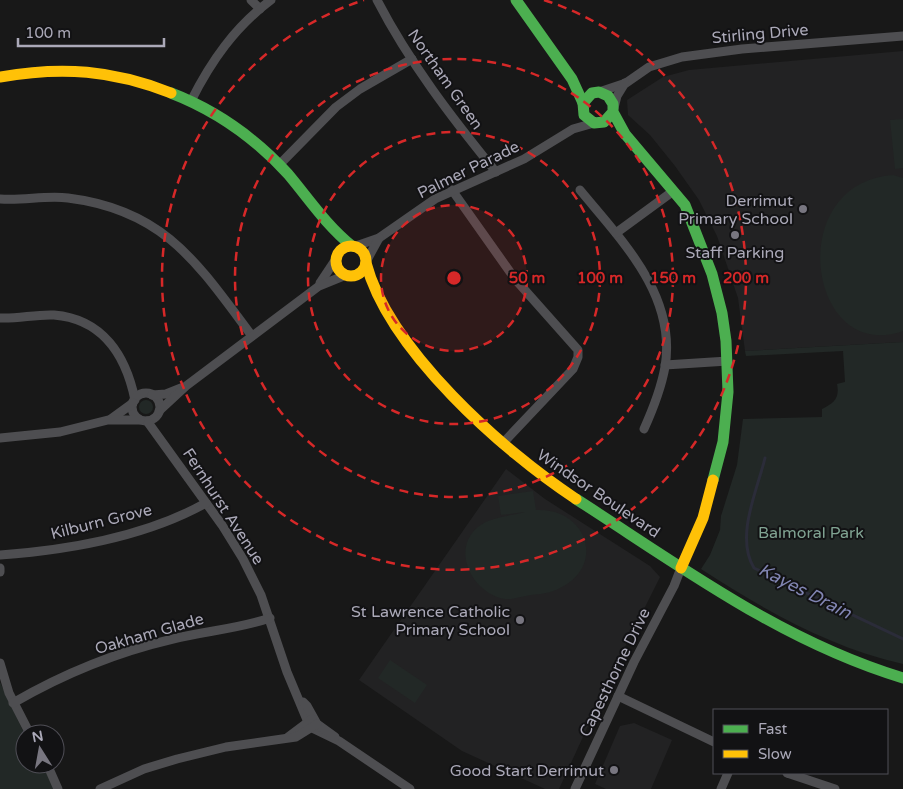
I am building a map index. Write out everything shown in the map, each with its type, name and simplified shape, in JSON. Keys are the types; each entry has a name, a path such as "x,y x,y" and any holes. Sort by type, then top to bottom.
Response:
{"street":[{"path":"251,0 260,9"},
{"path":"191,101 218,53 239,28 271,0"},
{"name":"Northam Green","path":"377,0 412,59 458,124 496,172"},
{"path":"516,0 543,41 572,79 587,118 596,123 610,126 625,134"},
{"name":"Stirling Drive","path":"598,92 626,82 649,67 698,54 903,36"},
{"path":"279,165 336,107 360,90 412,59"},
{"path":"0,66 29,71 76,71 110,75 144,83 191,101 238,129 279,165 327,226 364,252 366,261 362,271 319,286 186,386 159,412 144,420 108,420"},
{"path":"0,77 29,71"},
{"path":"572,79 608,96 625,134 672,192 680,196 705,254 718,294 728,361 727,415 716,471 703,518 681,568"},
{"path":"596,123 608,120 617,96 626,82"},
{"path":"573,130 588,95 598,92"},
{"name":"Palmer Parade","path":"354,246 379,238 435,199 452,190 524,160 573,130 596,123"},
{"path":"452,190 515,279 578,350 578,357 573,369 502,444"},
{"path":"580,190 646,273 654,291 664,328 665,365 656,402 644,429"},
{"path":"616,233 672,192"},
{"path":"0,199 65,198 92,201 116,208 144,220 167,235 186,252 252,336"},
{"path":"327,226 339,268 347,275"},
{"name":"Palmer Parade","path":"366,261 379,238"},
{"path":"319,286 342,249 354,246"},
{"name":"Windsor Boulevard","path":"366,261 376,295"},
{"name":"Windsor Boulevard","path":"347,275 376,295 436,377 502,444 548,480 779,630 851,660 903,678"},
{"path":"0,318 54,315 76,320 94,329 111,343 129,374 160,404 159,412"},
{"path":"665,365 728,361"},
{"path":"129,374 134,414 144,420"},
{"path":"0,438 60,432 108,420 125,411 141,394 166,394 186,386"},
{"name":"Fernhurst Avenue","path":"159,412 163,441"},
{"name":"Fernhurst Avenue","path":"144,420 163,441 243,560 270,618 287,672 312,723"},
{"name":"Kilburn Grove","path":"0,555 47,551 114,537 177,516 206,503"},
{"name":"Capesthorne Drive","path":"575,789 681,568"},
{"name":"Oakham Glade","path":"13,703 68,675 125,652 173,638 246,625 270,618"},
{"name":"Windsor Boulevard","path":"851,660 903,670"},
{"path":"0,663 13,703 25,724"},
{"path":"618,696 713,742"},
{"path":"100,789 144,769 177,759 226,747 303,735 312,723 330,732 339,741 410,789"},
{"path":"721,789 728,774"},
{"path":"790,774 835,789"},
{"path":"56,784 64,789"}],"shaded area":[{"name":"Derrimut Primary School","path":"903,51 903,342 745,351 738,298 717,236 699,200 675,166 650,135 628,115 627,100 663,77 689,70"},
{"name":"St Lawrence Catholic Primary School","path":"506,469 545,499 650,566 660,577 617,663 559,789 545,789 462,751 359,680"},
{"path":"634,723 672,740 651,789 606,789 595,784 620,726"}],"green space":[{"path":"903,119 903,168 895,169 890,120"},
{"path":"893,175 903,178 903,331 871,334 846,322 829,299 821,269 822,237 834,208 858,185"},
{"name":"Balmoral Park","path":"903,342 903,664 849,648 798,626 749,599 701,569 710,555 720,530 721,516 737,465 743,419 822,417 822,409 830,405 837,396 837,384 845,382 843,351 746,356 745,351"},
{"path":"143,400 149,400 153,407 149,414 143,414 139,410 139,404"},
{"path":"533,491 536,510 553,512 567,518 578,527 584,539 586,552 583,566 575,578 553,591 505,599 483,589 475,580 469,570 466,559 466,547 470,536 478,527 488,521 525,512 501,515 498,496"},
{"path":"390,660 427,685 415,703 378,678"},
{"path":"0,682 20,724 15,724 15,774 47,774 54,789 0,789"}],"waterway":[{"name":"Kayes Drain","path":"765,458 749,514 747,528 749,556 754,568 903,639"}],"traffic: fast":[{"path":"516,0 572,79 583,103"},
{"path":"613,112 604,122 594,123 584,115 583,103 592,93 599,92 608,96 613,104 613,112 625,134 685,205 712,274 722,313 726,341 728,392 723,442 713,480"},
{"path":"171,93 219,117 249,137 276,161 318,212 352,246"},
{"path":"576,499 694,576 774,623 815,644 903,678"}],"traffic: slow":[{"path":"0,77 45,72 87,72 129,79 171,93"},
{"path":"351,246 362,250 366,261 362,272 351,276 340,272 336,261 340,250 351,246"},
{"path":"366,263 379,296 398,330 423,363 452,396 516,454 576,499"},
{"path":"681,568 703,518 713,480"}],"place":[{"name":"Derrimut Primary School","path":"803,209"},
{"name":"Staff Parking","path":"735,235"},
{"name":"St Lawrence Catholic Primary School","path":"520,620"},
{"name":"Good Start Derrimut","path":"614,770"}]}
